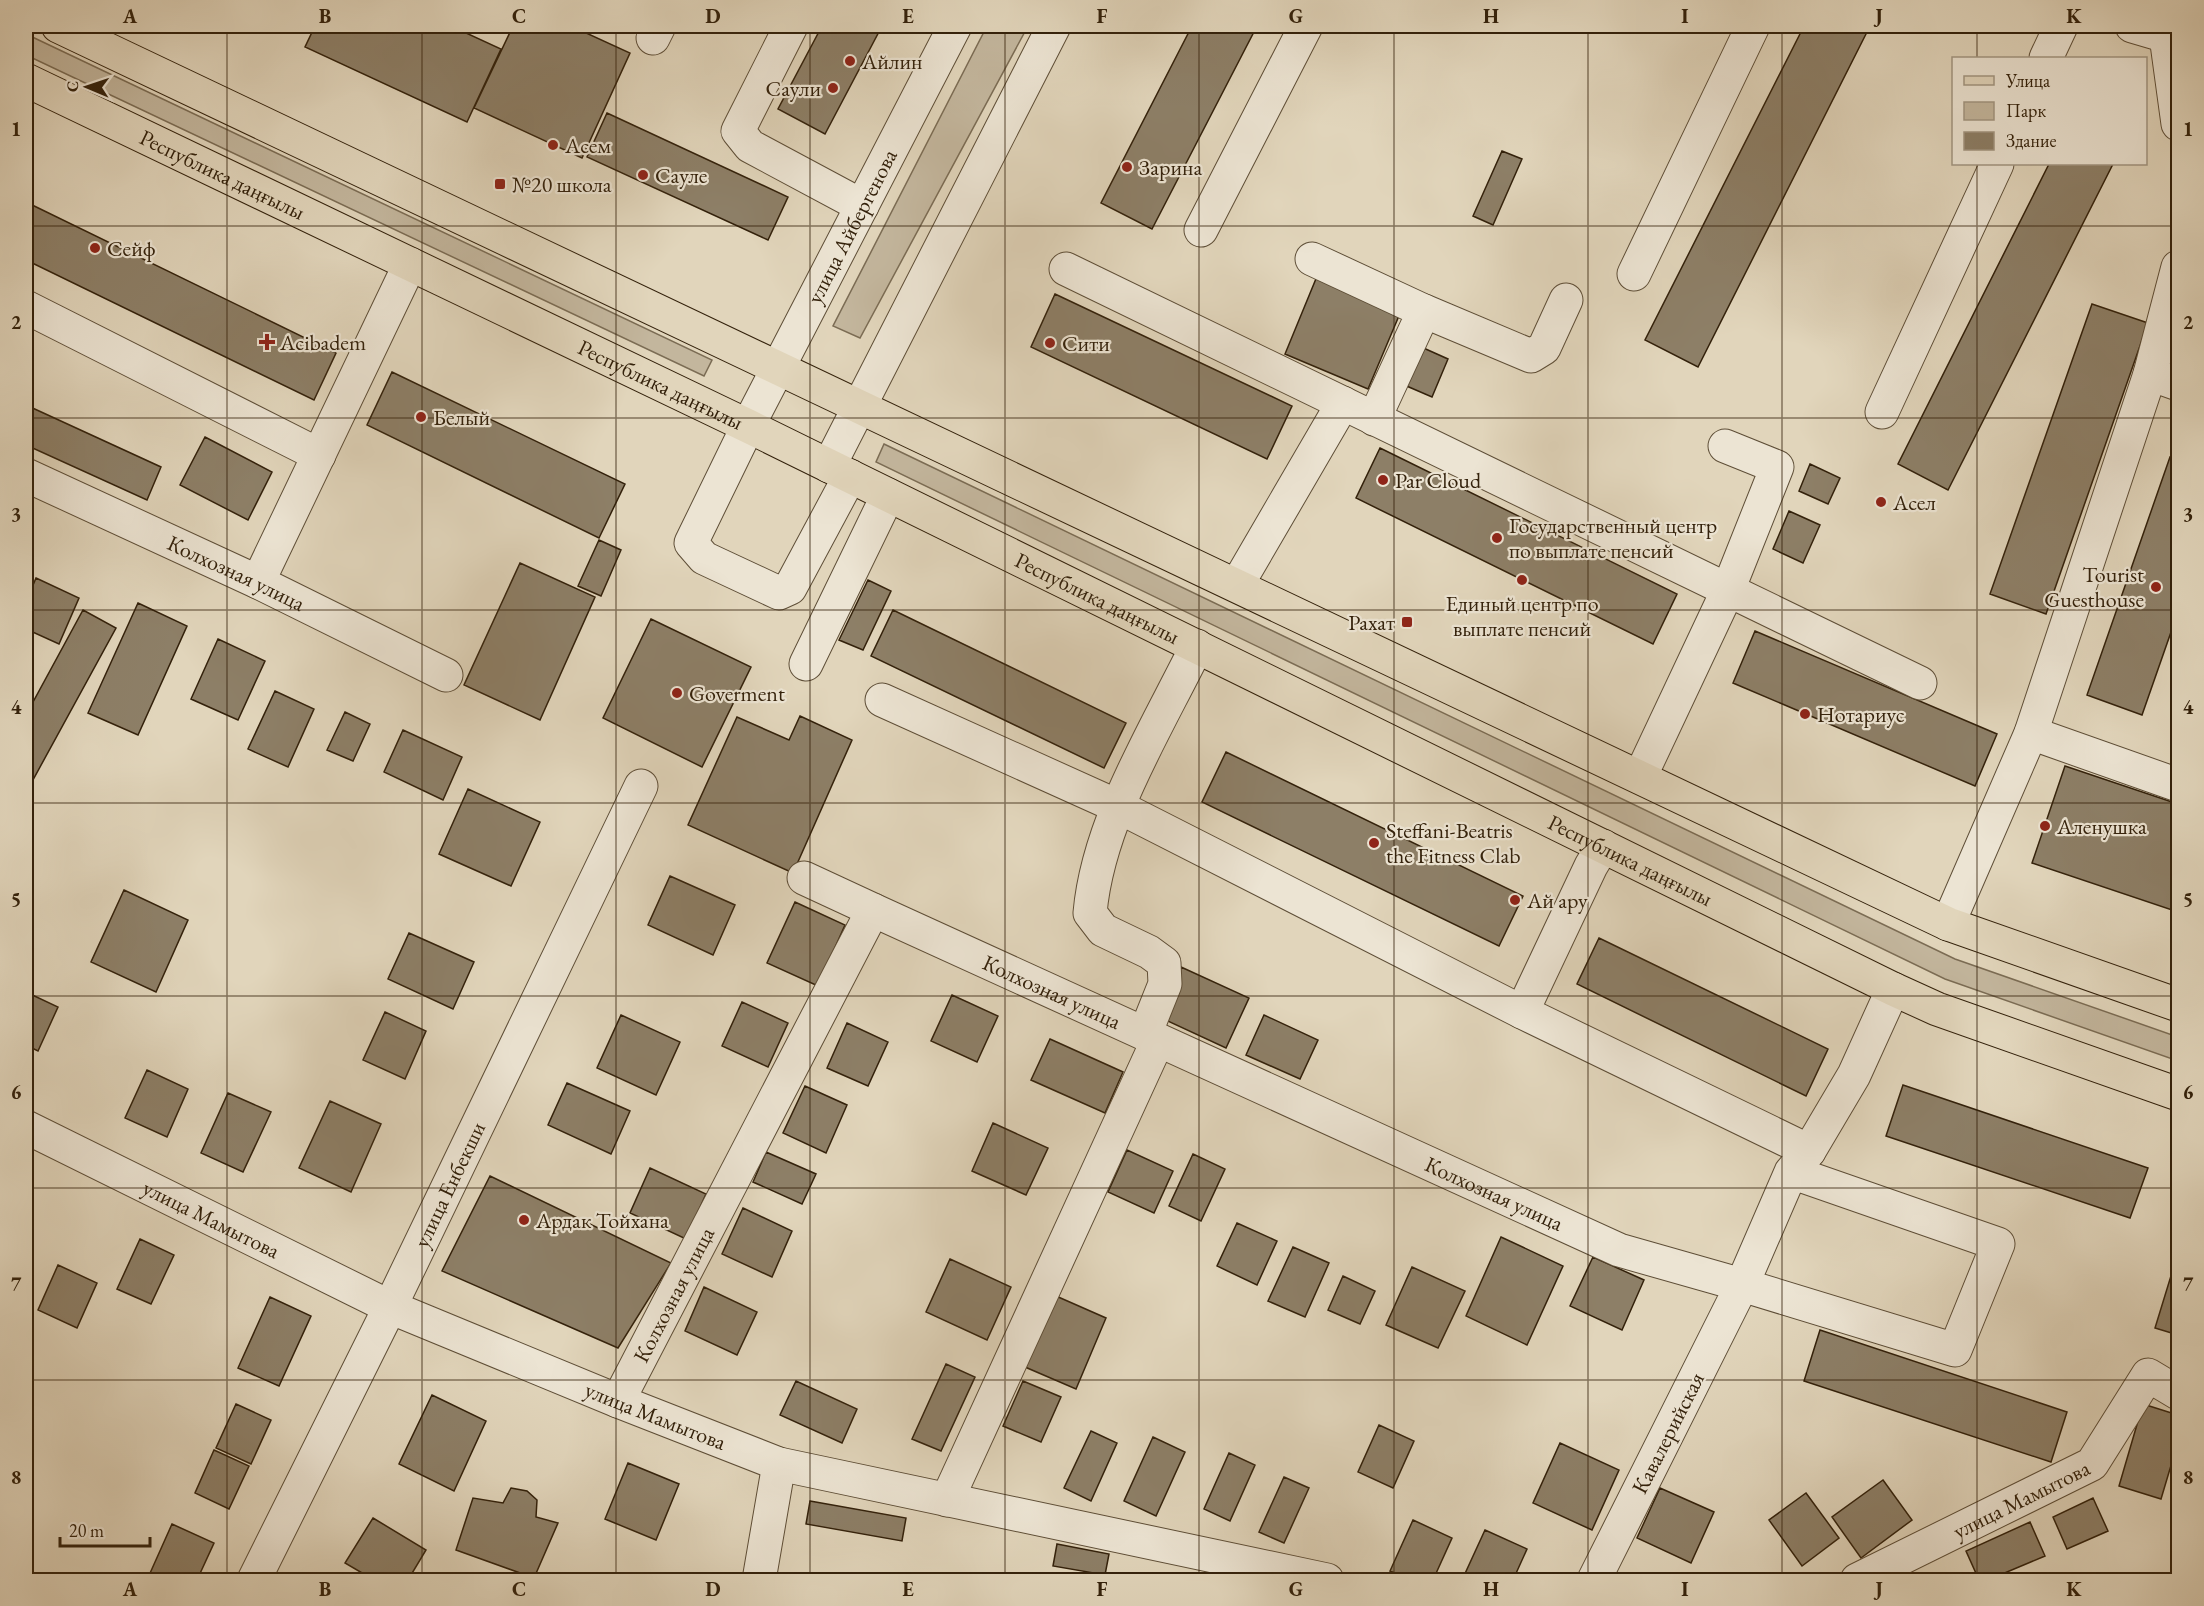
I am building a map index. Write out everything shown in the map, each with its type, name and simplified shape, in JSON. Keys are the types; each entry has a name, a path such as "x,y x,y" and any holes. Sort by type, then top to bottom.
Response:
{"main road":[{"path":"58,26 1948,924 2178,1005"},
{"name":"Республика даңғылы","path":"26,80 748,426 1893,989 1937,1009 2178,1094"}],"street":[{"path":"791,26 738,131 750,146 862,206"},
{"name":"улица Айбергенова","path":"839,471 790,588 779,593 704,558 691,543 778,367 956,26"},
{"path":"839,471 860,406 1054,26"},
{"path":"1201,230 1306,26"},
{"path":"1634,274 1753,26"},
{"path":"2046,57 2061,26"},
{"path":"2132,26 2172,39 2178,124"},
{"path":"1882,412 1997,165"},
{"path":"1312,259 1424,311 1532,356 1544,348 1566,300"},
{"path":"258,582 410,264"},
{"path":"1948,924 2031,733 2164,379 2178,267"},
{"path":"1066,268 1920,683"},
{"path":"26,307 319,455"},
{"path":"1374,419 1424,311"},
{"path":"1237,585 1342,403"},
{"path":"1640,777 1728,590 1777,467 1725,446"},
{"name":"Колхозная улица","path":"26,475 258,582 446,675"},
{"path":"806,664 888,495"},
{"path":"947,1500 1151,1037 1165,984 1164,963 1149,952 1103,930 1090,913 1092,892 1117,806 1197,646"},
{"path":"882,700 1117,806 1521,1012 1800,1161"},
{"path":"2031,733 2178,785"},
{"name":"улица Енбекши","path":"254,1581 390,1307 641,786"},
{"path":"1521,1012 1591,866 1603,846"},
{"path":"804,878 873,910"},
{"name":"Колхозная улица","path":"618,1401 873,910 1618,1250 1955,1350 1998,1244 1800,1161"},
{"name":"Кавалерийская","path":"1594,1581 1742,1285 1800,1161 1854,1075 1893,989"},
{"name":"улица Мамытова","path":"26,1128 390,1307 618,1401 779,1464 1328,1581"},
{"name":"улица Мамытова","path":"1857,1581 2092,1464 2148,1375 2178,1393"},
{"path":"759,1581 779,1464"}],"green space":[{"path":"987,26 1028,26 860,338 833,326"},
{"path":"26,34 712,360 704,376 26,55"},
{"path":"884,444 1955,959 2178,1037 2178,1061 1945,979 876,462"}],"building":[{"path":"315,26 451,26 501,49 467,122 305,47"},
{"path":"513,26 571,26 630,53 582,158 474,108"},
{"path":"822,26 882,26 825,134 778,109"},
{"path":"1192,26 1257,26 1152,229 1101,203"},
{"path":"1804,26 1870,26 1698,367 1645,340"},
{"path":"607,113 788,197 768,240 587,157"},
{"path":"1502,151 1522,159 1493,225 1473,216"},
{"path":"2048,165 2112,165 1948,490 1898,464"},
{"path":"26,202 336,353 314,400 26,260"},
{"path":"1320,269 1404,304 1368,389 1285,354"},
{"path":"1055,294 1292,406 1267,459 1031,347"},
{"path":"2092,304 2148,323 2046,614 1990,594"},
{"path":"1419,346 1448,359 1432,397 1402,384"},
{"path":"392,372 625,484 599,538 367,425"},
{"path":"26,405 161,467 147,500 26,445"},
{"path":"205,437 272,472 248,520 180,485"},
{"path":"1380,448 1677,594 1653,644 1356,498"},
{"path":"2170,457 2178,460 2178,612 2142,715 2087,695"},
{"path":"1810,464 1840,478 1828,504 1799,491"},
{"path":"1789,511 1820,525 1803,563 1773,549"},
{"path":"599,540 621,550 601,596 578,586"},
{"path":"520,563 595,597 540,720 464,685"},
{"path":"36,578 79,598 59,644 26,629 26,602"},
{"path":"868,580 891,591 863,650 839,640"},
{"path":"138,603 187,626 138,735 88,713"},
{"path":"83,610 116,628 28,789 26,787 26,715"},
{"path":"893,610 1126,723 1104,768 871,656"},
{"name":"Goverment","path":"651,619 751,667 702,767 603,718"},
{"path":"1755,631 1997,734 1975,786 1733,683"},
{"path":"218,639 265,661 238,720 191,699"},
{"path":"275,691 314,709 288,767 248,749"},
{"path":"345,712 370,724 353,761 327,750"},
{"path":"800,716 852,740 793,873 688,825 737,717 789,740"},
{"path":"403,730 462,757 443,800 384,772"},
{"path":"1226,752 1523,896 1499,946 1202,802"},
{"path":"2065,766 2178,804 2178,912 2032,863"},
{"path":"468,789 540,822 511,886 439,854"},
{"path":"670,876 735,905 713,955 648,925"},
{"path":"124,890 188,920 156,992 91,962"},
{"path":"795,902 845,925 818,986 767,963"},
{"path":"409,933 474,962 453,1009 388,979"},
{"path":"1599,938 1828,1049 1806,1096 1577,984"},
{"path":"1181,967 1249,998 1226,1048 1159,1017"},
{"path":"26,992 58,1007 38,1051 26,1045"},
{"path":"952,995 998,1016 977,1062 931,1041"},
{"path":"742,1002 788,1023 768,1067 722,1046"},
{"path":"385,1012 426,1031 405,1079 363,1060"},
{"path":"621,1015 680,1042 656,1095 597,1068"},
{"path":"1264,1015 1318,1040 1300,1079 1246,1055"},
{"path":"847,1023 888,1042 868,1086 827,1068"},
{"path":"1050,1039 1123,1072 1105,1113 1031,1080"},
{"path":"147,1070 188,1089 167,1137 125,1118"},
{"path":"567,1083 630,1111 611,1154 548,1125"},
{"path":"1903,1085 2148,1168 2130,1218 1886,1136"},
{"path":"805,1086 847,1105 826,1153 783,1133"},
{"path":"228,1093 271,1112 243,1172 201,1153"},
{"path":"330,1101 381,1124 351,1192 299,1168"},
{"path":"993,1123 1048,1148 1026,1195 972,1171"},
{"path":"1127,1150 1173,1171 1154,1213 1108,1192"},
{"path":"766,1152 816,1174 802,1204 753,1182"},
{"path":"1193,1154 1225,1169 1201,1221 1169,1206"},
{"path":"650,1168 706,1194 686,1239 630,1213"},
{"name":"Ардак Тойхана","path":"490,1176 671,1263 618,1348 442,1271"},
{"path":"743,1208 792,1231 772,1277 722,1254"},
{"path":"1237,1223 1277,1241 1257,1285 1217,1266"},
{"path":"1501,1237 1563,1266 1527,1345 1466,1316"},
{"path":"140,1239 174,1255 151,1304 117,1289"},
{"path":"1293,1247 1329,1263 1305,1317 1268,1301"},
{"path":"2178,1253 2178,1335 2155,1328"},
{"path":"1593,1257 1644,1280 1622,1330 1570,1306"},
{"path":"950,1259 1011,1287 987,1340 926,1312"},
{"path":"58,1265 97,1283 77,1328 38,1310"},
{"path":"1412,1267 1465,1291 1438,1348 1386,1325"},
{"path":"1343,1276 1375,1291 1360,1324 1328,1310"},
{"path":"704,1287 757,1312 737,1355 685,1331"},
{"path":"1056,1296 1106,1318 1076,1389 1025,1367"},
{"path":"270,1297 311,1316 279,1386 238,1368"},
{"path":"1820,1330 2067,1412 2051,1462 1804,1381"},
{"path":"946,1364 975,1377 941,1451 912,1439"},
{"path":"796,1381 857,1409 842,1443 780,1415"},
{"path":"1023,1381 1061,1397 1041,1442 1003,1426"},
{"path":"432,1395 486,1421 454,1491 399,1464"},
{"path":"236,1404 271,1420 251,1464 216,1448"},
{"path":"2143,1404 2178,1415 2178,1442 2161,1499 2119,1486"},
{"path":"1379,1425 1414,1441 1393,1488 1358,1472"},
{"path":"1091,1431 1117,1443 1091,1501 1064,1488"},
{"path":"1153,1437 1185,1452 1156,1516 1124,1501"},
{"path":"1560,1443 1619,1470 1592,1530 1533,1503"},
{"path":"214,1450 249,1466 229,1509 195,1493"},
{"path":"1229,1453 1255,1465 1230,1521 1204,1509"},
{"path":"628,1463 679,1484 656,1540 605,1519"},
{"path":"1284,1477 1309,1488 1284,1543 1259,1532"},
{"path":"1883,1480 1912,1520 1861,1558 1832,1517"},
{"path":"511,1488 527,1491 537,1500 536,1517 558,1523 534,1578 456,1550 473,1498 503,1503"},
{"path":"1660,1488 1714,1512 1691,1563 1637,1538"},
{"path":"1806,1493 1839,1538 1802,1566 1769,1520"},
{"path":"2093,1498 2108,1531 2067,1549 2053,1517"},
{"path":"810,1501 906,1518 902,1541 806,1524"},
{"path":"373,1518 426,1550 408,1580 374,1580 345,1563"},
{"path":"1413,1520 1452,1538 1433,1580 1411,1580 1390,1571"},
{"path":"2030,1522 2045,1556 1988,1580 1979,1580 1966,1551"},
{"path":"172,1524 214,1543 197,1580 147,1580"},
{"path":"1485,1530 1527,1549 1513,1580 1467,1580 1463,1578"},
{"path":"1057,1544 1109,1554 1105,1575 1053,1566"}],"place":[{"name":"Айлин","path":"850,61"},
{"name":"Саули","path":"833,88"},
{"name":"Асем","path":"553,145"},
{"name":"Зарина","path":"1127,167"},
{"name":"Сауле","path":"643,175"},
{"name":"№20 школа","path":"500,184"},
{"name":"Сейф","path":"95,248"},
{"name":"Acibadem","path":"267,342"},
{"name":"Сити","path":"1050,343"},
{"name":"Белый","path":"421,417"},
{"name":"Par Cloud","path":"1383,480"},
{"name":"Асел","path":"1881,502"},
{"name":"Государственный центр по выплате пенсий","path":"1497,538"},
{"name":"Единый центр по выплате пенсий","path":"1522,580"},
{"name":"Tourist Guesthouse","path":"2156,587"},
{"name":"Рахат","path":"1407,622"},
{"name":"Goverment","path":"677,693"},
{"name":"Нотариус","path":"1805,714"},
{"name":"Аленушка","path":"2045,826"},
{"name":"Steffani-Beatris the Fitness Clab","path":"1374,843"},
{"name":"Ай ару","path":"1515,900"},
{"name":"Ардак Тойхана","path":"524,1220"}]}
